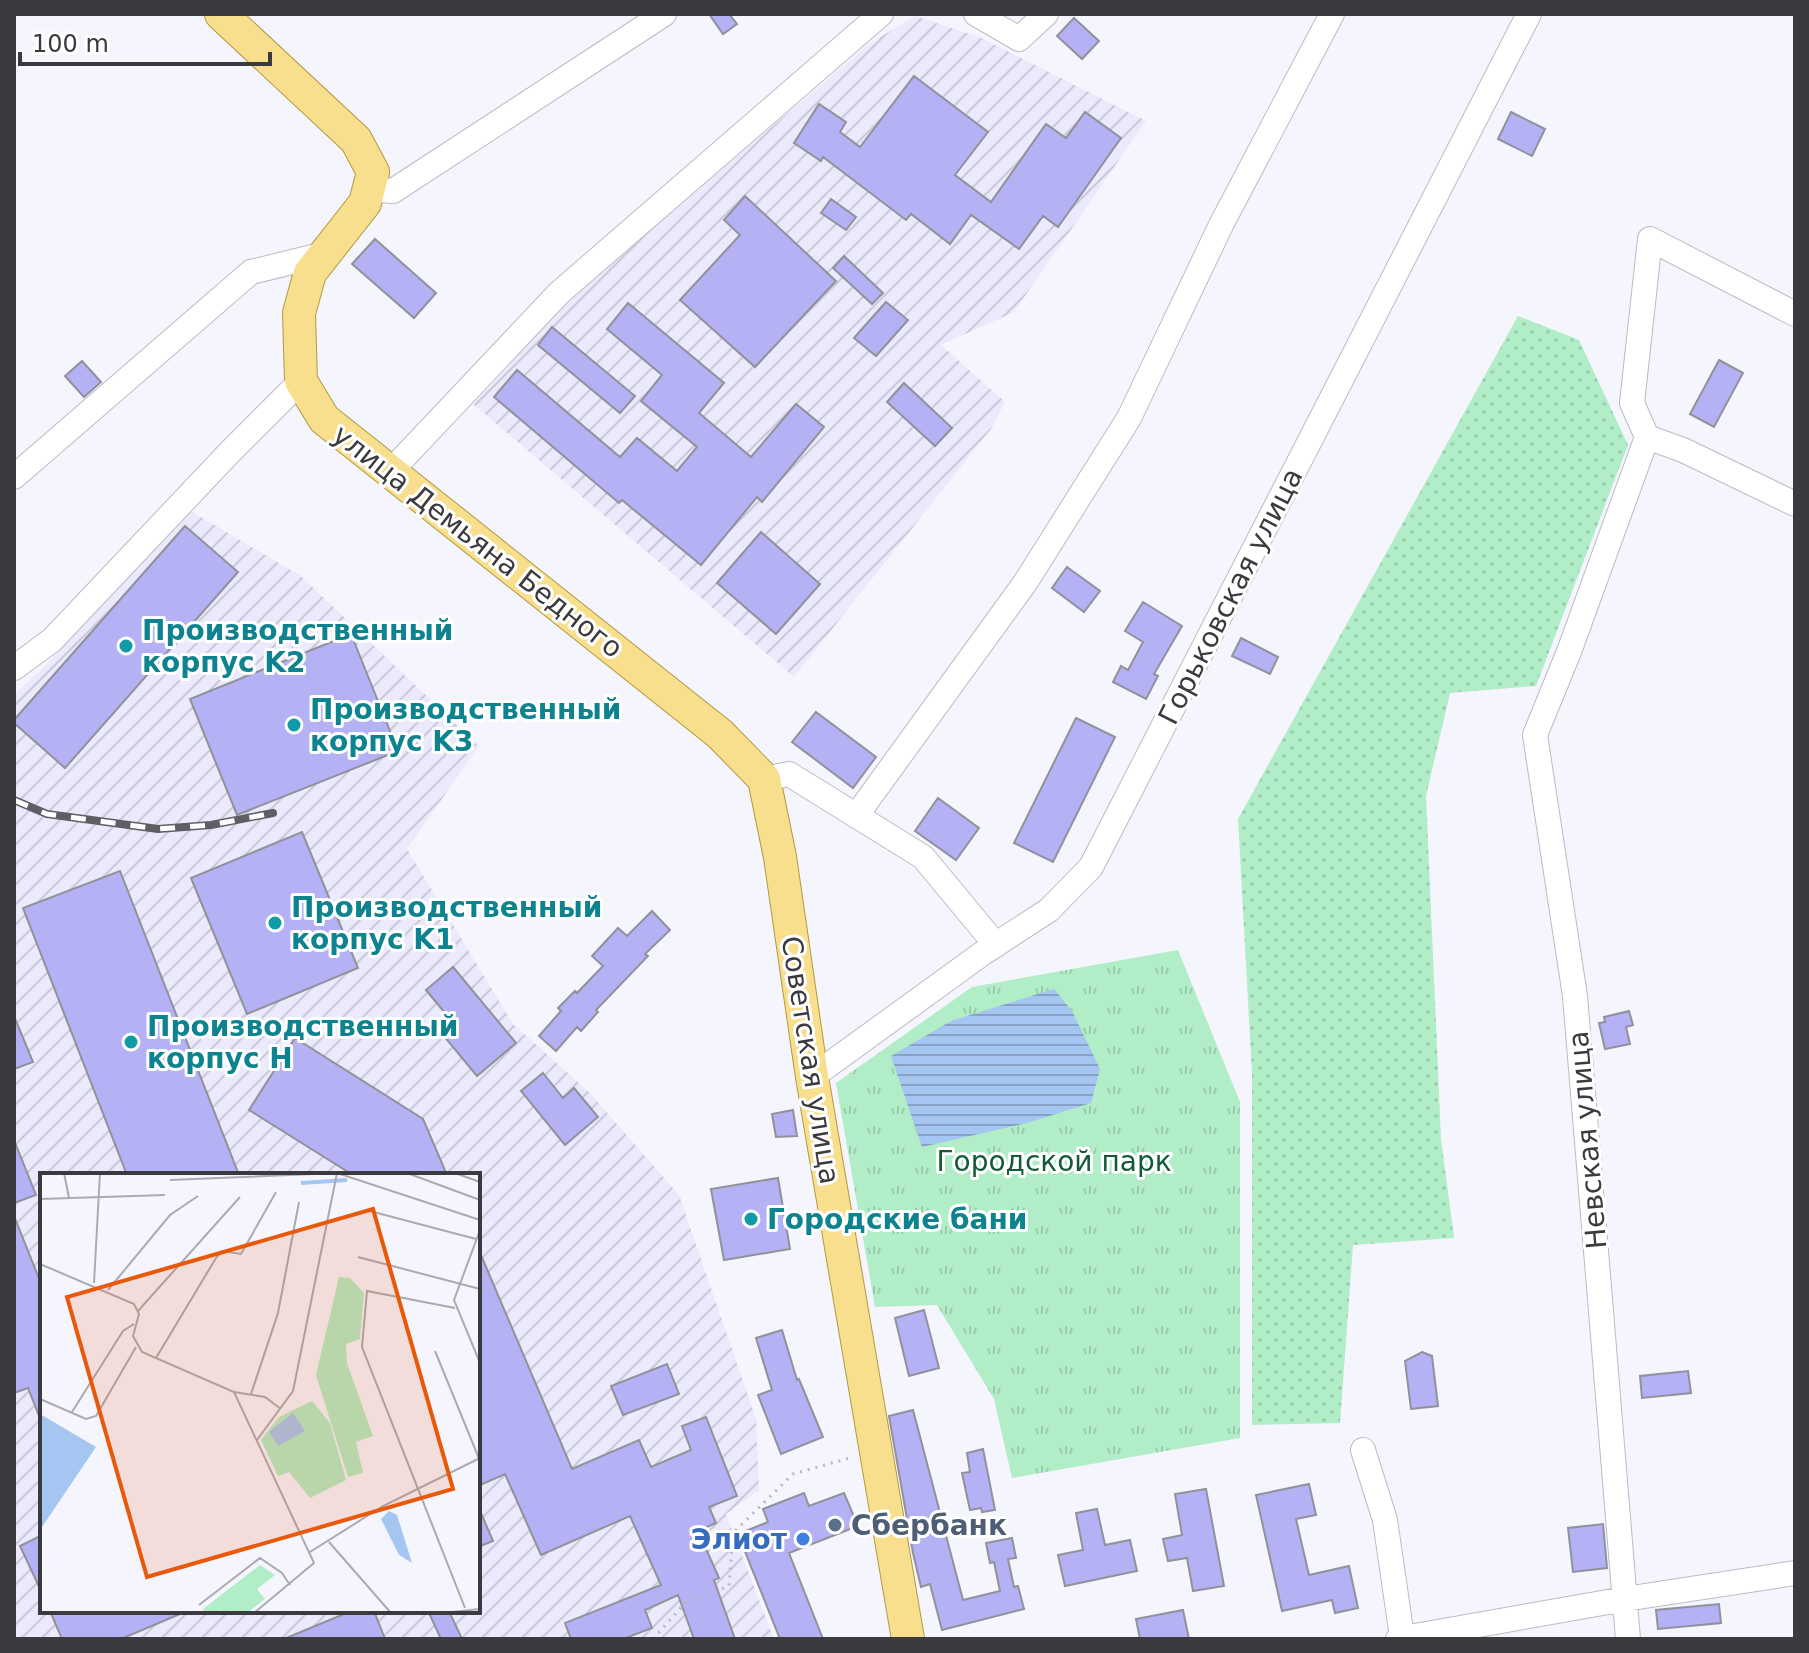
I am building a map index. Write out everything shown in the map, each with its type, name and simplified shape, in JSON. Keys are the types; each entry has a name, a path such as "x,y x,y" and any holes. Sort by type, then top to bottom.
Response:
{"main road":[{"path":"237,18 356,140 373,172 368,189"},
{"name":"улица Демьяна Бедного","path":"368,189 365,203 310,273 299,313 301,381 324,419 720,734 764,779"},
{"name":"Советская улица","path":"764,779 780,857 812,1077 908,1639"}],"street":[{"path":"368,189 393,191 664,14"},
{"path":"390,472 559,293 881,14"},
{"path":"976,14 1019,39 1046,14"},
{"path":"856,816 1025,583 1129,418 1221,225 1332,14"},
{"name":"Горьковская улица","path":"812,1077 1049,910 1091,867 1529,14"},
{"path":"1795,314 1650,239 1632,403 1647,437 1683,450 1795,504"},
{"path":"14,477 251,272 325,254"},
{"path":"14,668 52,640 301,381"},
{"name":"Невская улица","path":"1628,1639 1575,996 1535,735 1570,649 1647,437"},
{"path":"764,779 789,774 923,857 996,945"},
{"path":"1363,1450 1385,1520 1400,1638 1795,1573"}],"path":[{"path":"653,1639 686,1602 729,1586 733,1533 793,1474 876,1450"}],"shaded area":[{"path":"915,16 979,37 1146,121 1014,312 941,345 1005,402 991,429 794,677 473,404 576,292 872,42"},
{"path":"189,510 301,576 479,746 407,849 513,1024 588,1091 679,1195 756,1419 759,1490 726,1514 774,1639 14,1639 14,694 39,672"}],"green space":[{"path":"1518,316 1579,340 1628,445 1536,686 1450,693 1426,796 1441,1139 1454,1238 1353,1245 1340,1423 1252,1425 1252,1073 1238,819"},
{"name":"Городской парк","path":"1178,950 1240,1102 1240,1438 1012,1478 994,1399 937,1305 875,1307 836,1083 972,987"}],"water":[{"path":"1054,989 1072,1011 1100,1069 1091,1103 1027,1123 922,1147 891,1056 951,1021"}],"building":[{"path":"709,14 729,14 737,24 723,34"},
{"path":"1074,18 1099,41 1082,59 1057,36"},
{"path":"914,76 988,132 955,175 991,202 1046,124 1066,138 1085,112 1121,138 1058,227 1043,216 1019,249 971,215 950,244 911,214 906,220 823,157 821,161 794,143 819,104 846,122 840,132 860,147"},
{"path":"1511,112 1545,129 1532,156 1498,139"},
{"path":"745,196 836,281 755,367 680,300 740,235 724,220"},
{"path":"831,199 856,217 846,230 821,213"},
{"path":"375,239 436,293 414,318 352,264"},
{"path":"844,256 883,293 872,304 833,268"},
{"path":"886,302 908,320 876,356 854,338"},
{"path":"628,303 724,383 699,413 751,457 796,404 824,427 762,502 757,497 701,565 622,500 619,503 494,397 517,370 620,457 637,438 677,471 697,447 641,401 662,375 607,329"},
{"path":"552,327 635,396 620,413 538,345"},
{"path":"1719,360 1743,373 1714,427 1690,414"},
{"path":"82,361 101,382 84,397 65,376"},
{"path":"904,383 952,428 935,446 887,402"},
{"name":"Производственный корпус K2","path":"185,526 238,572 65,768 14,720"},
{"path":"761,532 820,584 776,634 717,583"},
{"path":"1067,567 1100,591 1084,612 1052,588"},
{"path":"1143,602 1182,626 1154,674 1158,676 1146,699 1113,682 1121,666 1128,670 1143,642 1125,631"},
{"name":"Производственный корпус K3","path":"351,634 398,751 237,815 190,699"},
{"path":"1241,638 1278,657 1270,674 1232,656"},
{"path":"816,712 876,757 853,788 792,742"},
{"path":"1076,718 1115,737 1053,862 1014,843"},
{"path":"938,798 979,828 956,860 915,831"},
{"name":"Производственный корпус K1","path":"302,832 358,968 247,1014 191,878"},
{"name":"Производственный корпус H","path":"120,871 238,1173 126,1173 23,908"},
{"path":"652,911 670,930 645,954 648,956 596,1010 598,1012 581,1031 577,1027 556,1051 539,1036 561,1011 558,1008 603,966 592,956 618,928 627,936"},
{"path":"453,967 516,1043 477,1076 438,1029 450,1019 426,990"},
{"path":"1629,1011 1633,1025 1626,1027 1630,1044 1605,1049 1599,1023 1605,1022 1604,1017"},
{"path":"14,1016 33,1062 14,1069"},
{"path":"295,1038 423,1119 446,1173 350,1173 249,1110"},
{"path":"543,1073 563,1098 574,1088 598,1117 565,1145 521,1091"},
{"path":"793,1110 797,1136 776,1137 772,1114"},
{"path":"14,1140 36,1195 14,1203"},
{"name":"Городские бани","path":"778,1178 790,1249 724,1260 711,1189"},
{"path":"14,1216 40,1281 40,1418 28,1388 14,1393"},
{"path":"480,1253 572,1469 639,1440 651,1467 691,1450 682,1426 706,1417 737,1496 709,1507 716,1523 698,1531 719,1578 714,1580 735,1639 694,1639 678,1595 645,1610 652,1628 623,1639 571,1639 565,1623 661,1585 630,1516 541,1555 505,1474 480,1485"},
{"path":"924,1310 939,1368 909,1376 895,1318"},
{"path":"782,1330 797,1380 823,1437 781,1454 758,1395 772,1390 756,1338"},
{"path":"1422,1352 1432,1356 1438,1406 1411,1409 1405,1361"},
{"path":"667,1364 679,1394 623,1415 611,1386"},
{"path":"1688,1371 1691,1393 1642,1398 1640,1376"},
{"path":"913,1410 963,1600 1000,1591 986,1543 1012,1538 1016,1558 1008,1559 1014,1587 1018,1586 1024,1609 942,1630 930,1584 921,1587 889,1416"},
{"path":"983,1449 995,1510 982,1512 981,1508 970,1510 962,1473 970,1472 967,1453"},
{"path":"1309,1484 1316,1515 1296,1519 1309,1575 1349,1566 1358,1608 1335,1613 1332,1600 1282,1611 1256,1495"},
{"path":"1206,1489 1224,1586 1193,1591 1187,1558 1168,1561 1163,1539 1182,1535 1175,1494"},
{"path":"804,1493 809,1506 844,1493 858,1526 789,1553 823,1639 780,1639 738,1534 768,1522 763,1509"},
{"path":"1097,1509 1105,1545 1130,1540 1137,1571 1065,1586 1058,1555 1083,1550 1076,1513"},
{"path":"480,1511 493,1541 480,1546"},
{"path":"1603,1524 1607,1568 1573,1572 1568,1528"},
{"path":"40,1536 40,1589 20,1546"},
{"path":"1719,1604 1721,1623 1658,1629 1656,1610"},
{"path":"1183,1610 1189,1639 1140,1639 1136,1619"},
{"path":"51,1613 182,1613 121,1639 62,1639"},
{"path":"346,1613 375,1613 385,1639 284,1639"},
{"path":"429,1613 450,1613 462,1639 441,1639"}],"railway":[{"path":"14,800 47,814 158,829 211,825 273,813"}],"place":[{"name":"Производственный корпус K2","path":"126,646"},
{"name":"Производственный корпус K3","path":"294,725"},
{"name":"Производственный корпус K1","path":"275,923"},
{"name":"Производственный корпус H","path":"131,1042"},
{"name":"Городские бани","path":"751,1219"},
{"name":"Сбербанк","path":"835,1525"},
{"name":"Элиот","path":"803,1539"}]}
